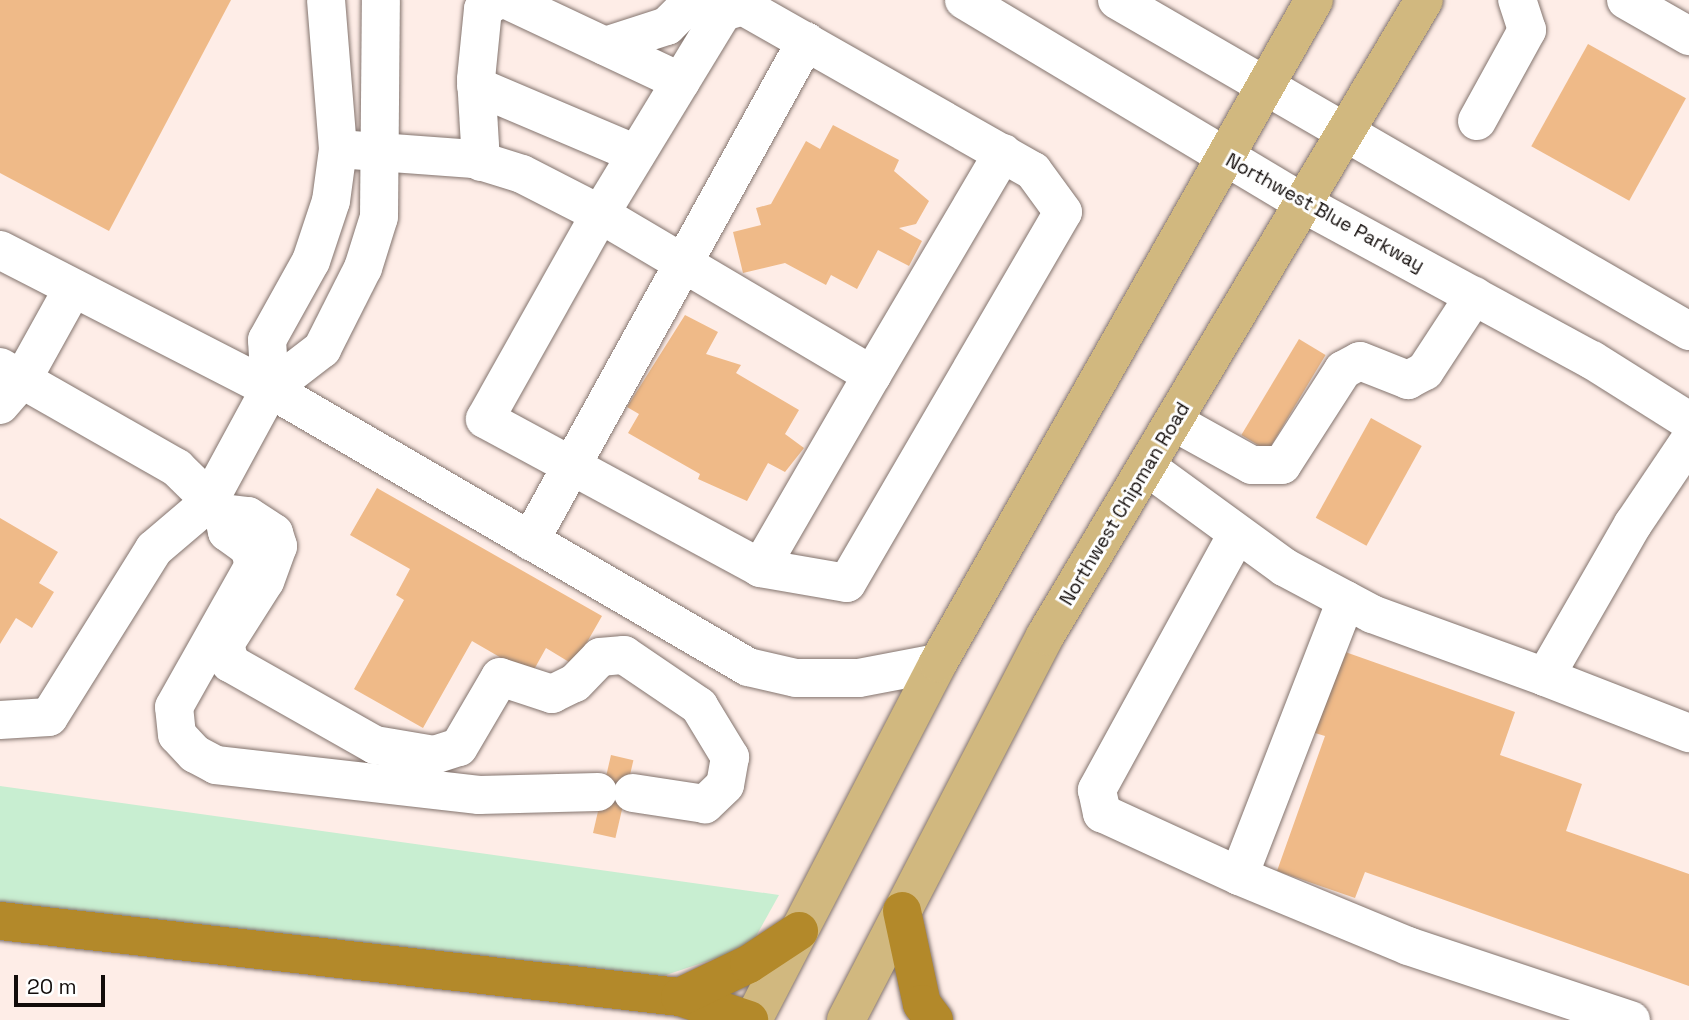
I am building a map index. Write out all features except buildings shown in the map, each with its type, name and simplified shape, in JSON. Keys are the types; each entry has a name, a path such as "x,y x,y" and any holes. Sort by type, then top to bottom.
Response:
{"highway":[{"path":"902,911 922,1004 934,1020"},
{"path":"0,921 680,997 751,1020"},
{"path":"680,997 749,964 799,931"}],"main road":[{"path":"751,1020 939,663 1314,0"},
{"name":"Northwest Chipman Road","path":"846,1020 1045,636 1306,205 1423,0"}],"street":[{"path":"270,389 267,340 311,261 331,201 338,149 326,0"},
{"path":"0,720 49,717 154,550 215,508 270,389 322,349 363,268 379,217 383,154 382,0"},
{"path":"605,46 667,26 693,0"},
{"name":"Northwest Blue Parkway","path":"964,0 1306,205 1474,296 1689,421"},
{"path":"1117,0 1350,130 1689,331"},
{"path":"1477,121 1527,30 1517,0"},
{"path":"1626,0 1689,36"},
{"path":"481,162 476,86 493,2 605,46 681,82"},
{"path":"743,6 1033,171 1063,212 847,583 760,568 485,419 600,214 681,82 723,12 743,6"},
{"path":"530,541 574,469 806,41"},
{"path":"476,86 636,154"},
{"path":"338,149 481,162 522,174 600,214 872,375"},
{"path":"760,568 1003,153"},
{"path":"0,250 270,389 748,667 796,678 859,678 939,663"},
{"path":"73,288 7,384 177,468 215,508 227,532 249,548 254,565 174,706 177,735 195,754 216,765 479,794 615,792 705,804 725,785 730,757 699,706 624,655 600,657 575,683 552,694 500,677 459,747 434,755 375,745 230,663 225,644 265,581 278,546 274,533 248,516 215,508"},
{"path":"1174,422 1252,465 1282,465 1343,370 1360,361 1408,380 1425,371 1474,296"},
{"path":"1545,677 1633,524 1689,441"},
{"path":"1147,467 1237,534 1346,600 1689,733"},
{"path":"1237,534 1097,790 1102,813 1239,876 1408,946 1630,1020"},
{"path":"1239,876 1346,600"}],"green space":[{"path":"0,786 779,895 750,947 663,976 0,903"}]}
